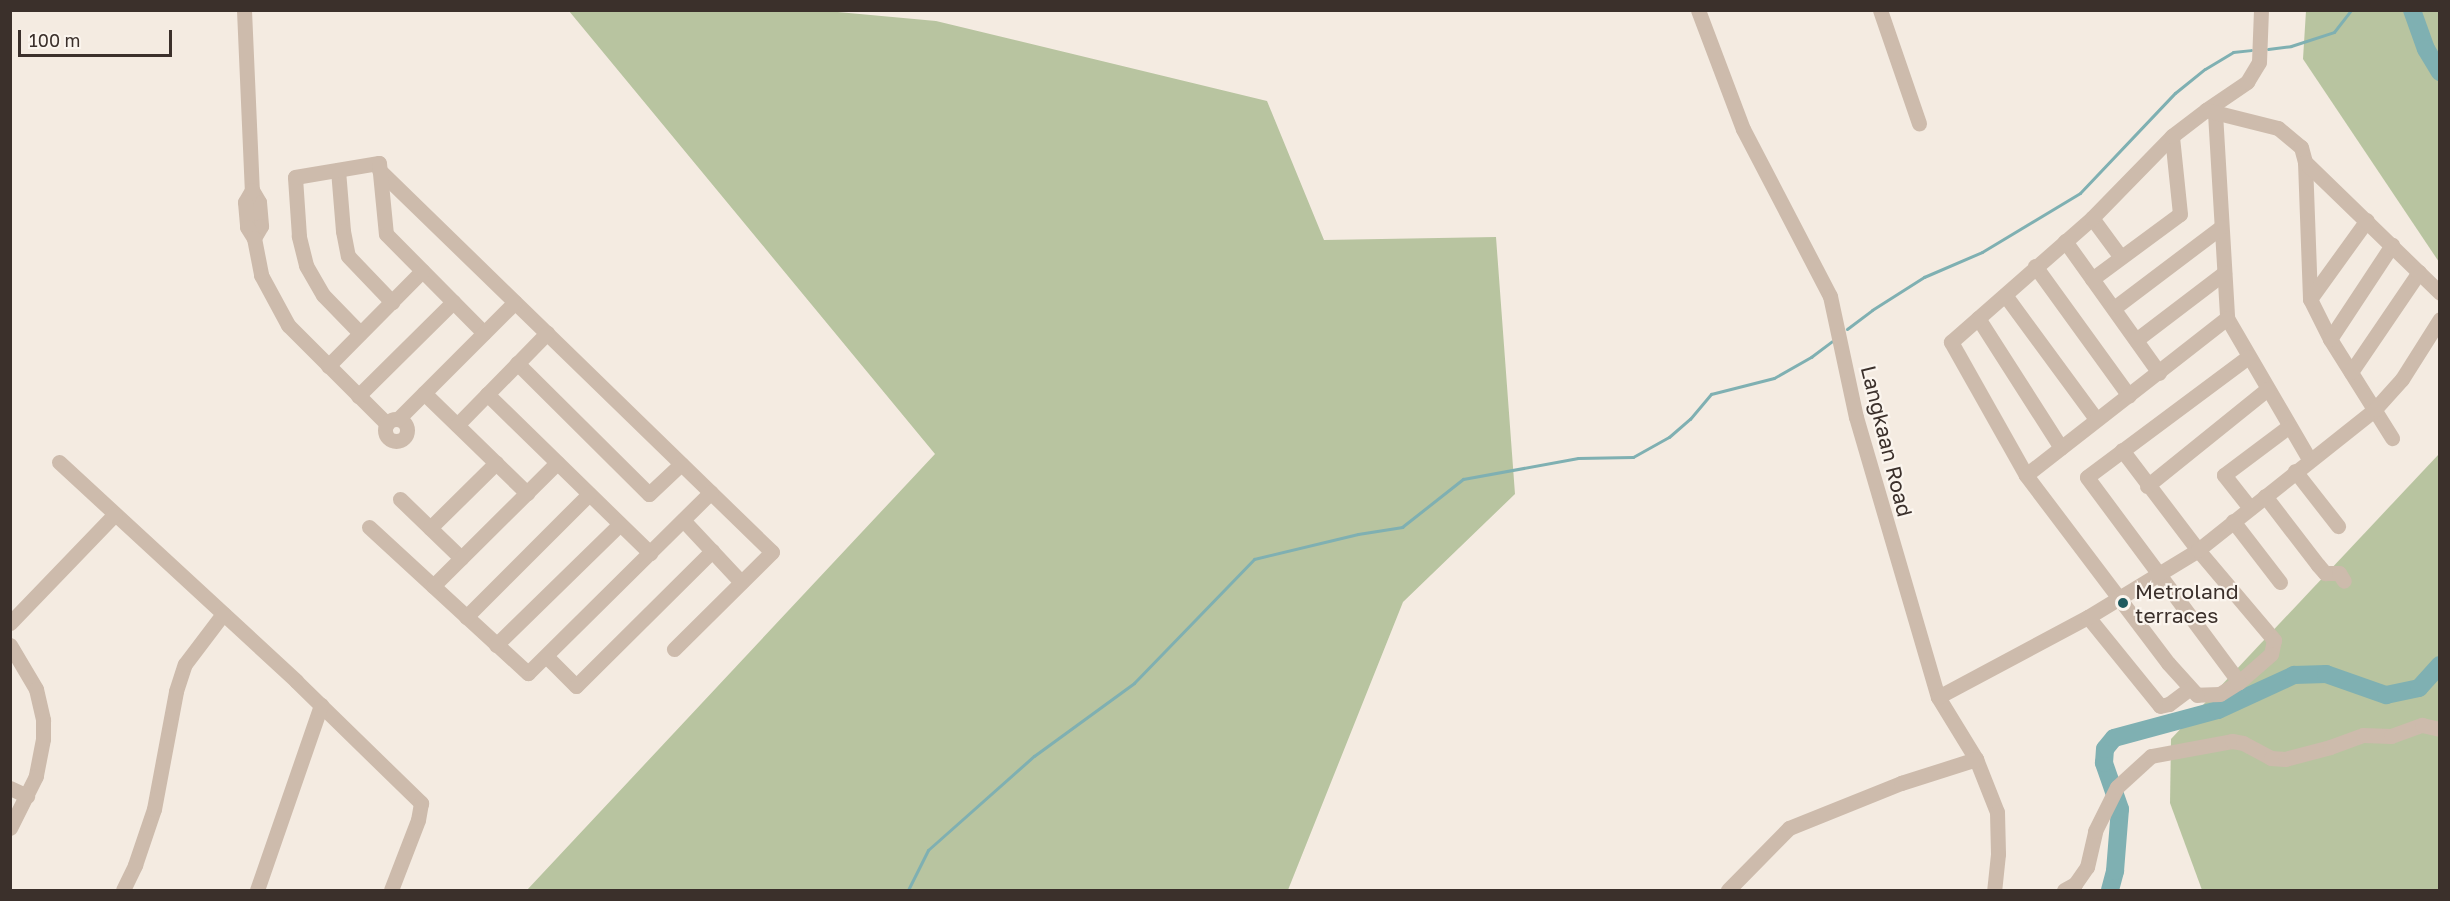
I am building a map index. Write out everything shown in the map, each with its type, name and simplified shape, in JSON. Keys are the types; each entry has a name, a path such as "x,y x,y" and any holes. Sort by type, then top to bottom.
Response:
{"street":[{"path":"244,10 252,190 245,202 247,227 254,238 261,275 288,325 358,396 392,422 515,302"},
{"name":"Langkaan Road","path":"1698,10 1743,129 1830,296 1856,417 1938,697 1976,759 1997,812 1998,854 1994,891"},
{"path":"1880,10 1919,123"},
{"path":"2122,450 2198,550 2274,640 2271,654 2239,682 2220,694 2197,695 2189,689 2118,597 2026,475 1951,342 2092,218 2172,136 2210,112 2247,82 2259,62 2261,10"},
{"path":"2210,112 2278,128 2301,147 2305,162 2310,299 2330,339 2392,438"},
{"path":"2210,112 2227,318 2247,357 2309,459"},
{"path":"2092,279 2120,256 2180,214 2172,136"},
{"path":"2305,162 2367,220 2439,293"},
{"path":"360,333 318,288 306,265 299,236 295,177 379,163 386,234 484,333"},
{"path":"338,170 343,231 348,256 392,302"},
{"path":"379,170 772,552 674,649"},
{"path":"2092,218 2120,256"},
{"path":"2310,299 2367,220"},
{"path":"2114,309 2221,227"},
{"path":"2065,242 2159,373"},
{"path":"2330,339 2392,245"},
{"path":"2035,266 2129,396"},
{"path":"327,366 422,271"},
{"path":"2351,372 2419,272"},
{"path":"2136,340 2224,273"},
{"path":"2005,295 2096,418"},
{"path":"358,396 453,302"},
{"path":"1978,318 2061,448"},
{"path":"2026,475 2096,418 2129,396 2227,318"},
{"path":"1938,697 2088,617 2198,550 2309,459 2375,410 2402,380 2439,319"},
{"path":"457,425 547,333"},
{"path":"2239,682 2087,477 2247,357"},
{"path":"518,363 649,494 681,464"},
{"path":"2148,486 2267,389"},
{"path":"424,393 527,493"},
{"path":"487,394 650,553"},
{"path":"2250,508 2224,474 2288,427"},
{"path":"59,462 321,705 421,803 418,820 391,891"},
{"path":"430,528 496,463"},
{"path":"433,586 557,463"},
{"path":"2295,471 2338,526"},
{"path":"369,527 528,673 547,657 711,492"},
{"path":"466,617 589,494"},
{"path":"2265,496 2325,573 2339,573 2344,581"},
{"path":"400,499 461,558"},
{"path":"10,623 115,514"},
{"path":"683,520 741,582"},
{"path":"2233,521 2280,582"},
{"path":"496,645 620,524"},
{"path":"547,657 576,686 712,551"},
{"path":"123,891 135,865 154,809 176,690 185,664 223,614"},
{"path":"2088,617 2160,706 2169,704 2189,689"},
{"path":"10,645 36,689 43,720 41,760 27,796 10,828"},
{"path":"257,891 321,705"},
{"path":"2064,891 2074,884 2087,867 2102,815 2117,787 2151,756 2232,741 2243,743 2271,758 2285,759 2330,747 2362,735 2391,736 2422,725 2439,729"},
{"path":"1728,891 1789,828 1901,783 1976,759"},
{"path":"10,788 27,796"}],"green space":[{"path":"569,11 827,11 936,21 1267,101 1324,240 1496,237 1515,494 1403,602 1288,890 527,890 935,454"},
{"path":"2306,11 2439,11 2439,262 2303,59"},
{"path":"2439,454 2439,890 2202,890 2170,803 2171,739"}],"waterway":[{"path":"2268,49 2291,46 2334,32 2351,10"},
{"path":"2412,10 2426,49 2440,72"},
{"path":"1847,329 1924,277 1982,252 2080,193 2175,93 2205,69 2233,52 2251,50"},
{"path":"908,890 928,850 1034,756 1134,683 1254,559 1358,534 1402,527 1463,479 1578,458 1633,457 1669,437 1690,419 1711,394 1774,378 1811,357 1832,341"},
{"path":"2110,890 2115,871 2120,809 2104,763 2105,749 2114,738 2218,710 2294,675 2326,674 2386,695 2419,688 2440,665"}],"place":[{"name":"Metroland terraces","path":"2123,603"}]}
